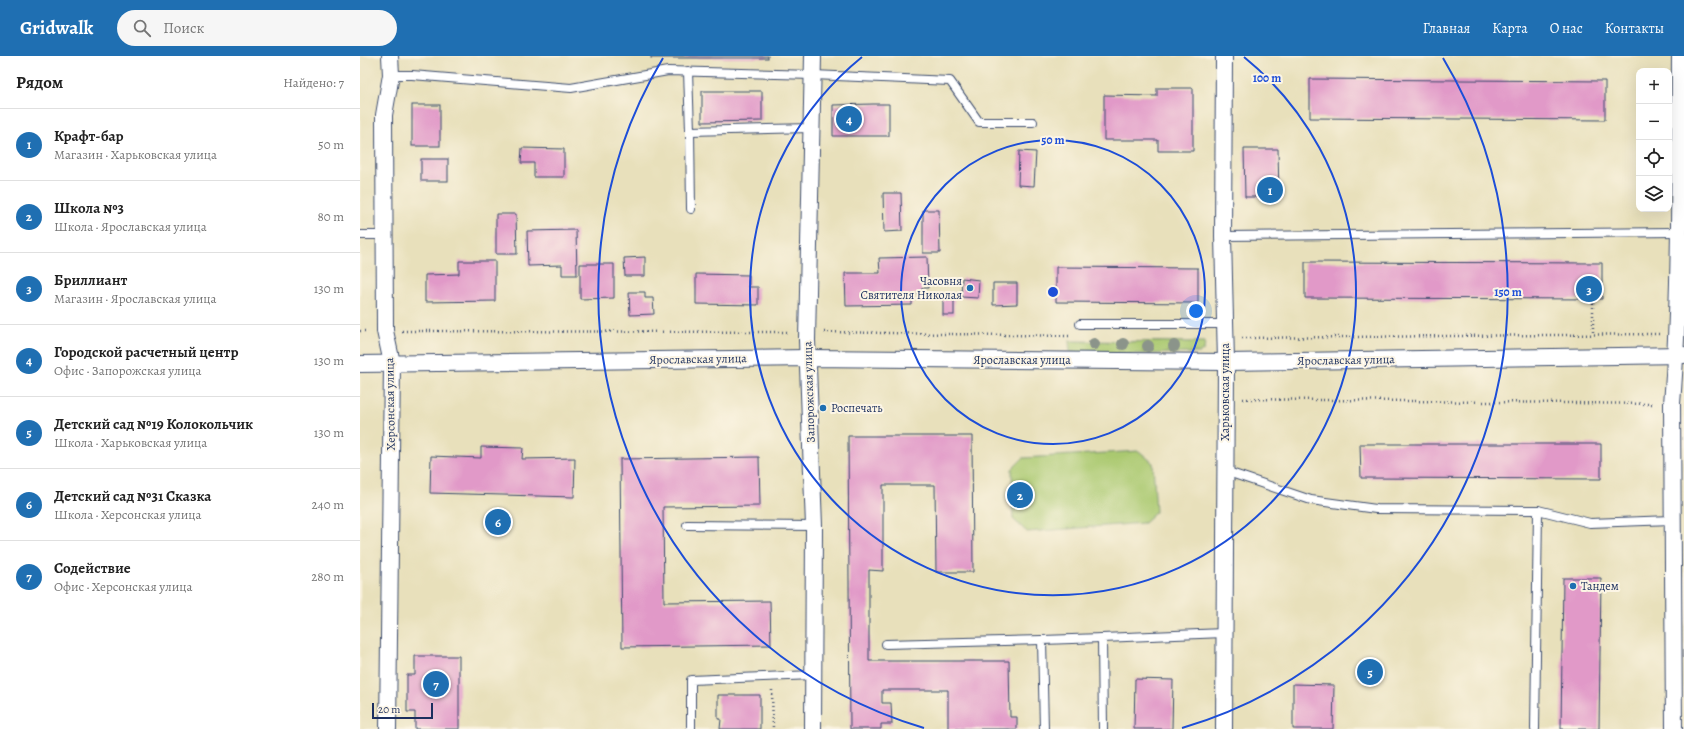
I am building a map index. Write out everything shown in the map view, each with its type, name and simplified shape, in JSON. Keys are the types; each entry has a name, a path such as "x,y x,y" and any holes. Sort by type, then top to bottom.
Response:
{"street":[{"name":"Херсонская улица","path":"388,729 392,363 385,331 384,115 390,75 390,56"},
{"name":"Запорожская улица","path":"813,56 807,332 814,526 813,729"},
{"name":"Харьковская улица","path":"1224,56 1223,236 1226,331 1224,729"},
{"path":"1674,729 1672,404 1680,356 1676,334 1679,232 1680,56"},
{"name":"Ярославская улица","path":"360,364 807,358 1226,362 1680,356"}],"lane":[{"path":"390,75 412,75 571,88 668,71 950,81 979,122 1033,122"},
{"path":"688,71 691,209"},
{"path":"690,131 812,128"},
{"path":"1223,236 1679,232"},
{"path":"360,234 385,235"},
{"path":"1080,324 1226,331"},
{"path":"1225,471 1312,500 1376,509 1538,510 1590,523 1672,520"},
{"path":"1535,729 1538,510"},
{"path":"687,525 814,526"},
{"path":"886,644 1224,633"},
{"path":"1102,638 1103,729"},
{"path":"1042,640 1044,729"},
{"path":"691,729 691,680 814,675"}],"path":[{"path":"1593,299 1594,357"},
{"path":"360,331 807,332 1079,336"},
{"path":"1226,331 1676,334"},
{"path":"1226,399 1672,404"},
{"path":"772,677 773,729"}],"green space":[{"path":"1069,341 1205,342 1204,350 1200,353 1074,355 1070,352"},
{"path":"1139,451 1153,463 1156,512 1144,523 1027,532 1013,519 1012,469 1023,458"}],"building":[{"path":"651,56 768,56 768,58 651,58"},
{"path":"1310,79 1605,81 1605,120 1310,118"},
{"path":"1157,88 1193,88 1193,151 1158,151 1158,140 1104,140 1104,95 1157,96"},
{"path":"702,91 762,91 762,121 702,122"},
{"path":"889,104 889,136 833,136 833,105"},
{"path":"412,105 440,105 440,146 412,146"},
{"path":"522,148 564,149 564,177 534,177 534,163 521,163"},
{"path":"1244,149 1278,149 1279,197 1245,197"},
{"path":"1019,151 1036,152 1034,186 1018,185"},
{"path":"421,159 448,159 448,181 421,181"},
{"path":"883,193 901,193 902,231 884,232"},
{"path":"923,210 939,210 940,253 923,253"},
{"path":"496,214 516,214 517,254 496,254"},
{"path":"576,230 577,275 562,275 562,265 528,266 527,231"},
{"path":"645,257 645,276 625,276 624,258"},
{"path":"927,257 928,288 922,288 922,294 912,294 912,305 846,306 845,273 880,273 879,258"},
{"path":"459,261 495,261 495,301 425,302 425,275 459,274"},
{"path":"1305,262 1602,263 1602,299 1305,298"},
{"path":"580,264 614,264 614,298 580,299"},
{"path":"1056,267 1198,268 1198,303 1056,302"},
{"path":"696,274 749,275 749,287 758,287 758,305 696,304"},
{"name":"Часовня Святителя Николая","path":"962,278 979,280 978,298 961,297"},
{"path":"993,283 1017,283 1017,304 993,305"},
{"path":"629,292 645,292 645,298 653,298 654,314 630,315"},
{"path":"943,298 954,298 954,315 943,315"},
{"path":"848,436 972,436 973,572 936,572 935,485 883,485 883,571 869,570 869,661 1009,661 1010,717 1017,717 1017,729 948,729 948,690 882,690 882,703 891,703 892,724 881,724 881,729 850,729"},
{"path":"1360,444 1601,444 1601,479 1361,478"},
{"path":"481,447 523,448 522,459 575,458 574,497 430,493 431,456 481,458"},
{"path":"759,457 760,506 663,507 664,602 770,601 771,645 622,647 620,459"},
{"path":"1563,578 1601,578 1599,729 1561,729"},
{"path":"415,656 459,656 459,729 415,729 415,712 407,712 407,675 415,675"},
{"path":"1135,679 1173,680 1172,729 1134,729"},
{"path":"1293,684 1334,685 1333,729 1293,729"},
{"path":"718,695 760,695 760,729 720,729 721,719 718,719"}],"place":[{"name":"Городской расчетный центр","path":"849,119"},
{"name":"Крафт-бар","path":"1270,190"},
{"name":"Часовня Святителя Николая","path":"970,288"},
{"name":"Бриллиант","path":"1589,289"},
{"name":"Роспечать","path":"823,408"},
{"name":"Школа №3","path":"1020,495"},
{"name":"Детский сад №31 Сказка","path":"498,522"},
{"name":"Тандем","path":"1573,586"},
{"name":"Детский сад №19 Колокольчик","path":"1370,672"},
{"name":"Содействие","path":"436,684"}]}
